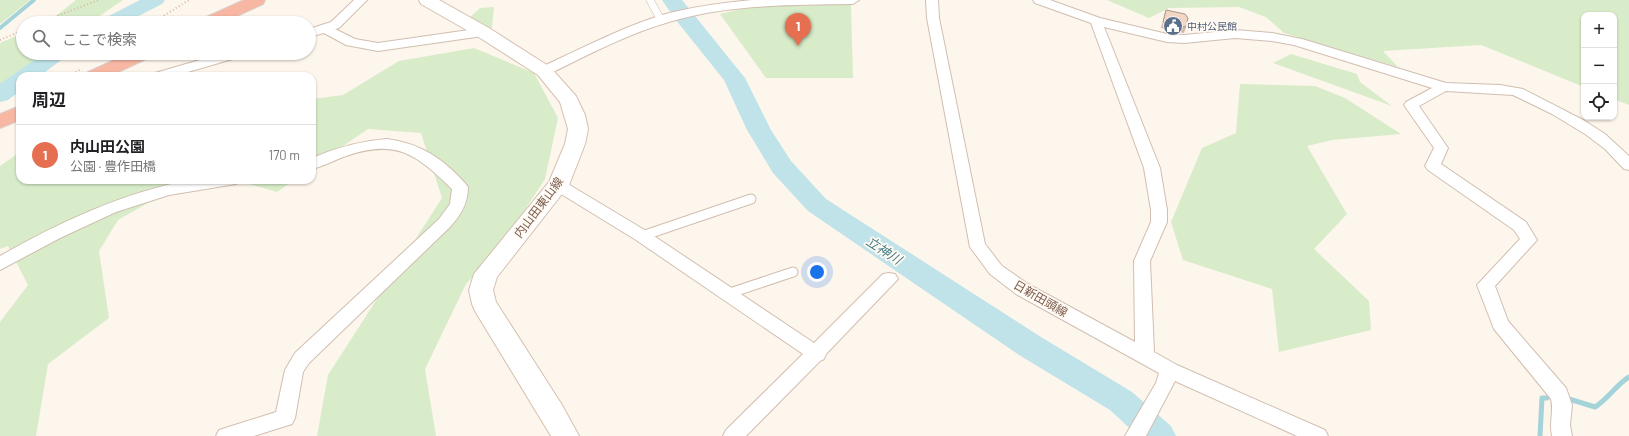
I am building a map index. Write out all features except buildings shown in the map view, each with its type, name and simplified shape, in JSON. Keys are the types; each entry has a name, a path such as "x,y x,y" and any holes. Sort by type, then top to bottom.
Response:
{"highway":[{"path":"223,16 257,0"},
{"path":"104,72 129,60"}],"street":[{"path":"316,31 335,25 361,0"},
{"name":"内山田東山線","path":"427,0 483,32 544,71 569,100 575,115 578,129 569,161 558,185 486,274 481,290 484,304 553,413 565,436"},
{"path":"544,71 630,32 704,6 766,1 853,0"},
{"name":"日新田頭線","path":"932,0 932,18 978,247 996,270 1022,289 1145,355 1167,378 1318,436"},
{"path":"1039,0 1096,21 1167,38 1184,39 1235,34 1272,37 1322,49 1444,87 1460,90 1510,90 1528,96 1576,120 1626,160"},
{"path":"1096,21 1152,168 1159,210 1159,222 1142,261 1145,355"},
{"path":"326,28 331,34 367,47 378,47 483,32"},
{"path":"174,72 214,60"},
{"path":"1444,87 1410,105 1441,148 1433,166 1520,226 1529,240 1486,285 1500,324 1559,394 1564,402 1559,428 1562,436"},
{"path":"226,436 285,418 294,370 302,358 440,228 452,215 459,204 460,187 430,160 403,146 363,145 344,150 316,162"},
{"path":"0,264 70,226 146,195 181,185 191,184"},
{"path":"558,185 642,236 817,354"},
{"path":"733,436 817,354 889,279"},
{"path":"1135,436 1167,378"}],"lane":[{"path":"650,0 664,19"},
{"path":"642,236 751,199"},
{"path":"726,294 793,272"}],"path":[{"path":"56,16 98,0"},
{"path":"163,16 189,0"},
{"path":"0,40 16,33"}],"green space":[{"path":"0,0 30,0 0,24"},
{"path":"76,0 123,0 99,16 56,16"},
{"path":"1107,0 1629,0 1629,105 1617,100 1617,12 1581,12 1581,86 1481,45 1383,51 1398,67 1284,33 1266,17 1239,7 1169,8 1149,18"},
{"path":"756,5 851,5 853,78 766,78 720,14"},
{"path":"494,7 492,27 490,30 469,18 480,8"},
{"path":"16,36 16,60 36,60 19,72 16,72 16,74 0,85 0,43"},
{"path":"474,48 534,73 558,118 545,179 500,248 466,284 425,369 436,436 317,436 328,375 442,198 421,133 368,129 316,164 316,98 343,95 399,61"},
{"path":"1291,54 1357,74 1360,82 1392,106 1273,63"},
{"path":"1240,84 1315,86 1345,98 1401,134 1332,140 1307,146 1347,214 1314,249 1369,301 1371,330 1279,352 1272,289 1183,260 1171,222 1202,148 1236,133"},
{"path":"16,155 16,184 181,184 118,220 99,251 109,318 48,364 36,436 0,436 0,322 28,285 8,246 0,249 0,166"},
{"path":"249,184 288,184 277,192"}],"waterway":[{"path":"0,28 34,0"},
{"path":"124,16 155,0"},
{"name":"立神川","path":"672,0 682,15 734,78 759,130 782,167 817,205 1030,346 1121,401 1160,436"},
{"path":"32,72 48,60"},
{"path":"0,95 16,83"},
{"path":"1569,399 1595,407 1629,377"},
{"path":"1540,436 1542,398 1547,398"}],"place":[{"name":"中村公民館","path":"1173,26"},
{"name":"内山田公園","path":"798,46"}]}
